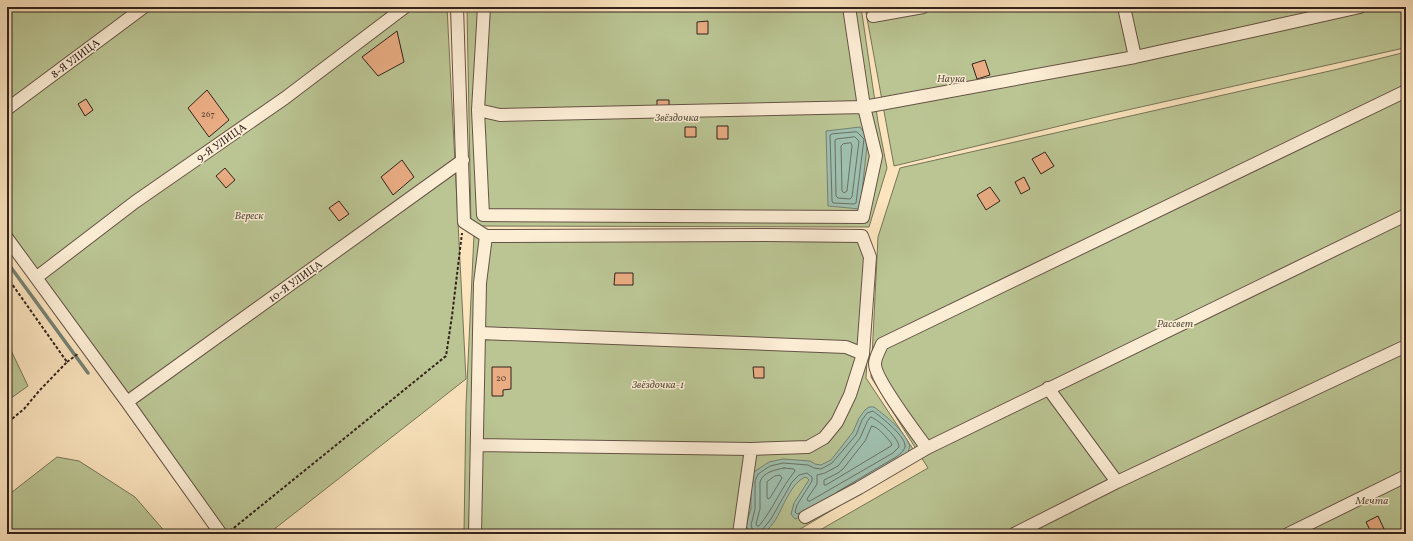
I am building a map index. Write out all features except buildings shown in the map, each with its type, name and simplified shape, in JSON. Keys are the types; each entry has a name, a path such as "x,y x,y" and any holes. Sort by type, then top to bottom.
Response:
{"street":[{"name":"8-Я УЛИЦА","path":"7,109 144,7"},
{"name":"9-Я УЛИЦА","path":"37,277 135,202 285,98 405,7"},
{"path":"457,7 464,222 486,236 862,236 870,257 863,354 850,395 836,422 824,438 808,447 751,449 477,445"},
{"path":"484,7 478,110 483,215 862,217 876,156 864,107 849,7"},
{"path":"873,16 923,7"},
{"path":"1124,7 1135,57"},
{"path":"478,110 500,114 864,107 1135,57 1360,7"},
{"path":"927,448 880,379 875,365 877,355 882,344 1406,91"},
{"name":"10-Я УЛИЦА","path":"127,402 463,160"},
{"path":"805,517 859,488 927,448 1406,215"},
{"path":"476,534 480,283 486,236"},
{"path":"7,238 37,277 221,534"},
{"path":"480,334 846,347 863,354"},
{"path":"1014,534 1117,482 1406,346"},
{"path":"1048,388 1117,482"},
{"path":"739,534 751,449"},
{"path":"1288,534 1406,476"}],"path":[{"path":"227,534 446,356 464,222"},
{"path":"7,277 67,362 24,409 7,423"}],"green space":[{"name":"Вереск","path":"7,7 447,7 466,379 268,534 227,534 7,236"},
{"name":"Звёздочка","path":"467,7 861,7 878,122 887,168 869,227 471,226"},
{"name":"Наука","path":"865,7 1406,7 1406,38 1404,48 1105,115 894,166"},
{"name":"Рассвет","path":"1406,52 1406,534 813,534 928,468 871,377 878,237 900,168 1334,70"},
{"name":"Звёздочка-1","path":"474,234 867,235 873,253 866,378 919,458 792,534 464,534 466,405"},
{"path":"7,342 28,386 7,401"},
{"path":"57,457 79,461 135,497 167,534 7,534 7,496"}],"water":[{"path":"860,127 868,137 860,209 828,206 826,131"},
{"path":"869,407 874,407 899,429 910,446 908,452 899,460 795,519 791,514 794,503 809,480 806,477 801,479 792,489 776,519 764,534 750,533 746,526 751,508 751,480 754,472 769,462 783,459 810,461 821,465 831,460 853,432 859,418"}],"waterway":[{"path":"7,262 88,373"}],"park label":[{"name":"Мечта","path":"1372,500"}]}
